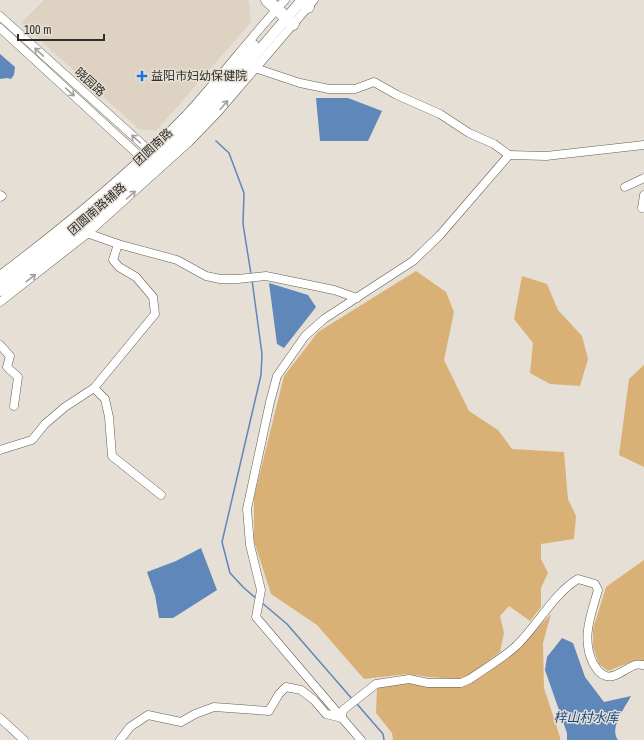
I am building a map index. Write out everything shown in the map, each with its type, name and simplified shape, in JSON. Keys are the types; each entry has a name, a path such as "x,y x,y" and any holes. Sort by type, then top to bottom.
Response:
{"highway":[{"path":"267,0 284,13"}],"main road":[{"name":"团圆南路","path":"0,291 84,232 153,161 284,13 304,1"},
{"name":"团圆南路","path":"0,282 153,161 206,113 252,64 284,13"},
{"path":"186,114 202,106"}],"street":[{"name":"团圆南路辅路","path":"0,275 78,214 153,161 186,114 284,13 304,1"},
{"name":"晓园路","path":"0,16 153,161"},
{"name":"晓园路","path":"0,28 153,161"},
{"path":"252,64 258,69 300,83 329,89 355,89 374,82 397,96 440,114 469,133 494,144 509,155 546,156 644,145"},
{"path":"361,740 256,617 261,590 250,545 247,509 270,402 277,376 305,336 324,319 412,261 440,236 509,155"},
{"path":"625,187 644,178"},
{"path":"642,208 644,195"},
{"name":"团圆南路辅路","path":"0,302 84,232"},
{"path":"84,232 118,244 177,260 206,276 220,279 266,276 334,290 356,298"},
{"path":"0,450 32,440 45,424 65,407 94,388 155,314 153,297 136,277 119,267 113,260 118,244"},
{"path":"0,345 10,356 7,367 18,377 14,406"},
{"path":"94,388 105,398 109,417 112,456 161,495"},
{"path":"342,718 343,710 376,684 409,679 428,683 461,683 470,679 517,645 571,583 578,580 596,584 598,590 589,622 587,638 589,653 598,671 606,676 612,676 636,665 644,665"},
{"path":"120,740 130,727 148,715 181,722 214,707 269,711 279,694 286,687 301,690 314,700 326,714 342,718"},
{"path":"0,718 24,740"}],"shaded area":[{"name":"益阳市妇幼保健院","path":"44,0 247,0 249,2 251,22 156,131 139,129 21,23"},
{"path":"416,271 446,292 454,312 444,360 469,411 498,430 512,449 564,452 568,499 576,516 574,539 541,544 541,559 548,573 541,588 541,607 530,621 509,606 500,616 504,633 500,652 471,674 459,679 407,674 364,679 317,625 271,594 254,541 254,497 284,376 318,332"},
{"path":"522,276 547,284 558,310 582,336 588,359 580,386 550,384 530,373 533,343 514,319"},
{"path":"644,365 644,467 619,455 629,379"},
{"path":"644,560 644,662 633,661 608,671 599,664 593,647 593,629 606,587"},
{"path":"551,614 543,643 544,688 560,740 393,740 392,733 376,713 377,688 408,682 427,687 466,686 520,647"}],"water":[{"path":"0,54 15,67 14,75 11,79 0,79"},
{"path":"316,98 348,98 382,111 368,141 320,141"},
{"path":"269,283 308,295 316,307 284,348 277,344"},
{"path":"201,548 217,590 173,618 159,618 155,595 147,572 176,561"},
{"name":"梓山村水库","path":"562,638 573,643 585,677 604,702 631,696 615,729 618,740 567,740 567,733 545,670 547,657"}],"waterway":[{"path":"216,141 229,153 244,193 243,224 251,274"},
{"path":"252,280 262,354 261,375 222,542 230,573 257,599"},
{"path":"261,602 287,624 353,700"},
{"path":"357,704 383,734 384,740"}],"place":[{"name":"益阳市妇幼保健院","path":"142,76"}]}
